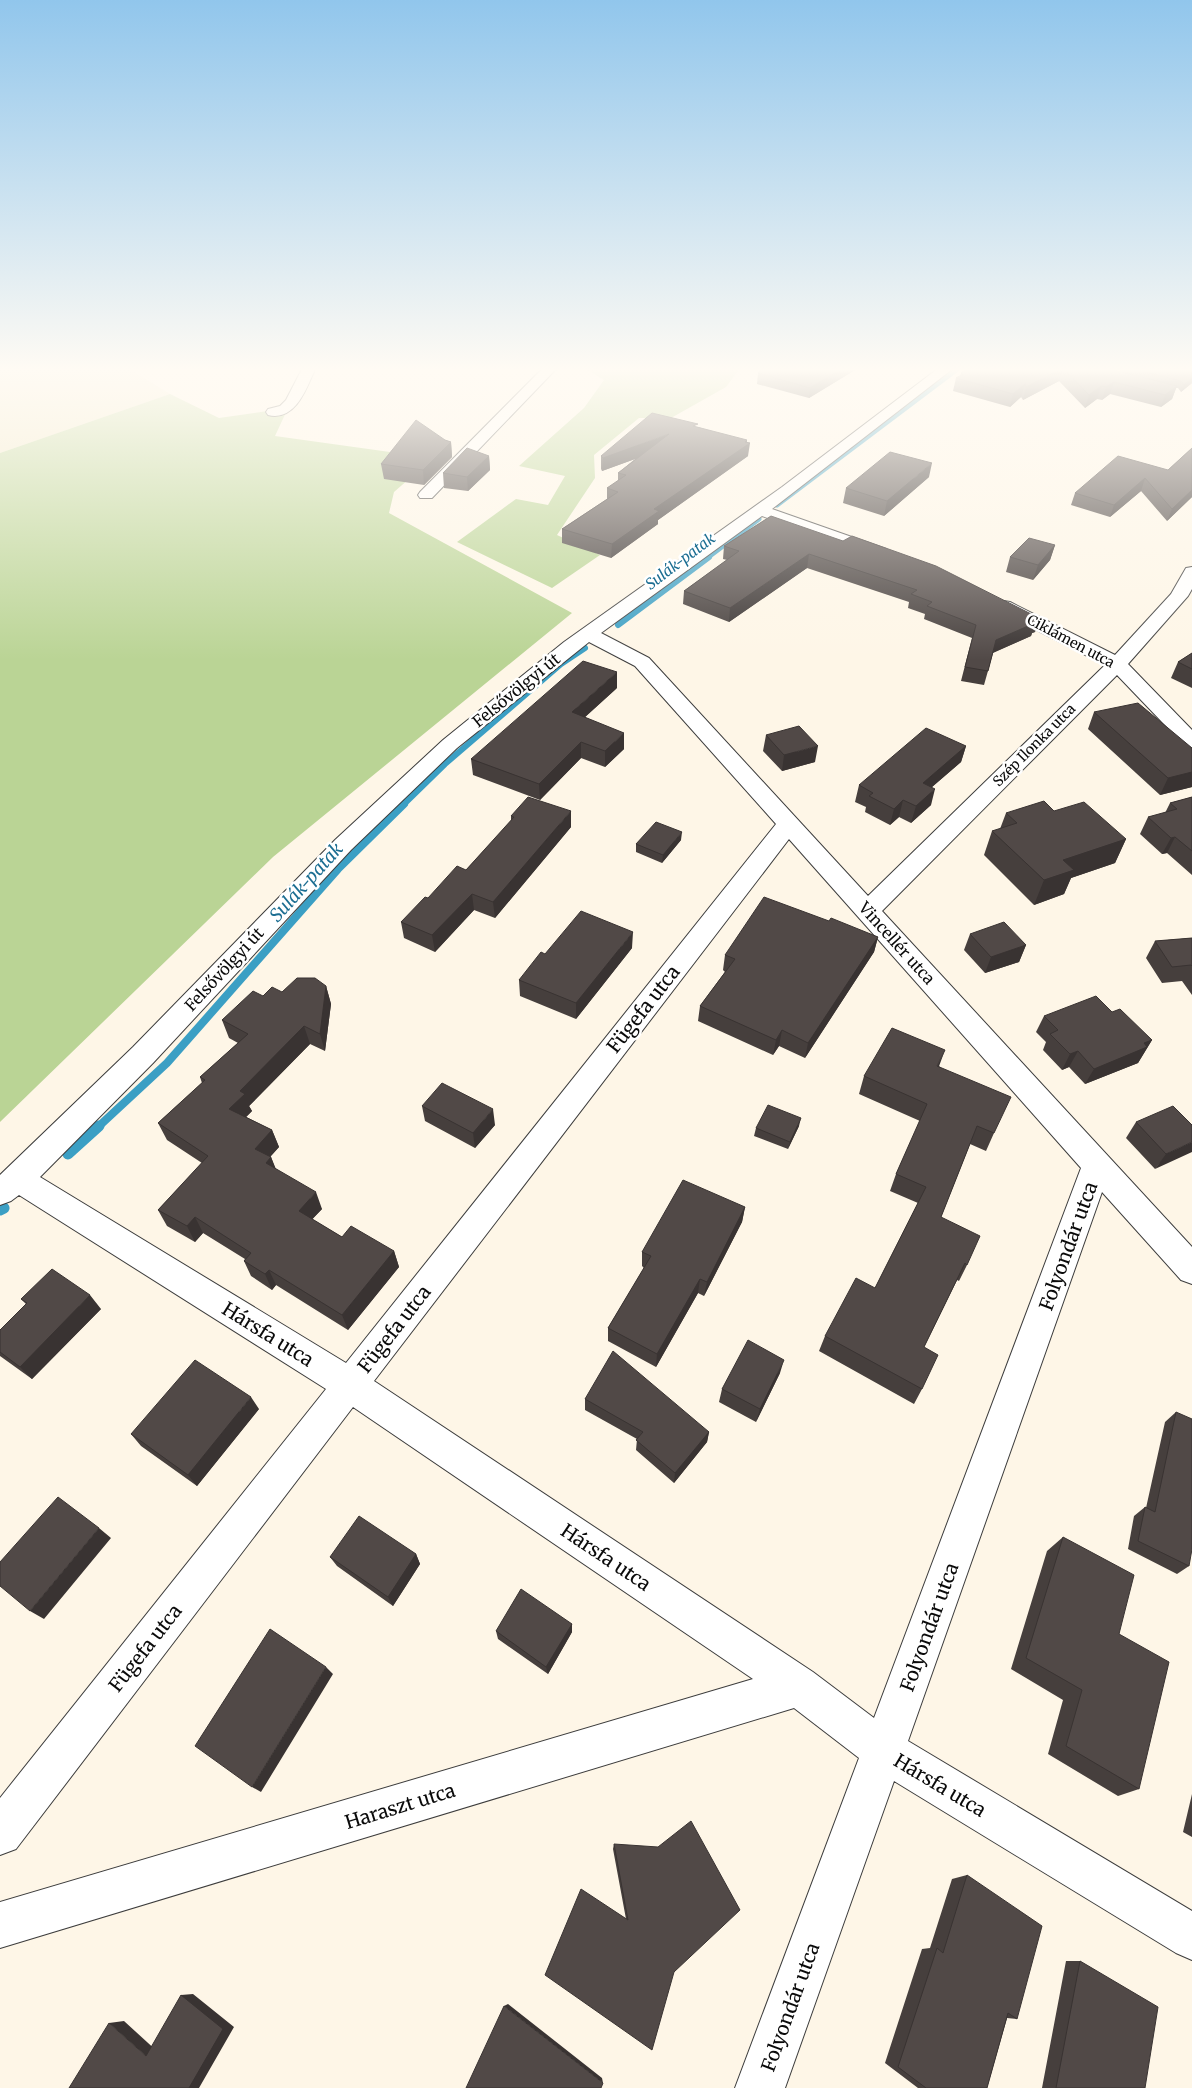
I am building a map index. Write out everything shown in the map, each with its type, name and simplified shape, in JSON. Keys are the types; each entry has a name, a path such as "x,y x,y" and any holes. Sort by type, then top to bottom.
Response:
{"street":[{"path":"426,495 456,464"},
{"name":"Felsővölgyi út","path":"9,1185 143,1055 342,845 450,744 571,646 820,464"},
{"path":"759,510 895,558"},
{"name":"Szép Ilonka utca","path":"867,911 1117,664 1179,596 1192,572"},
{"name":"Ciklámen utca","path":"993,601 1117,664 1192,742"},
{"name":"Vincellér utca","path":"588,634 642,662 1192,1270"},
{"name":"Fügefa utca","path":"0,1833 788,824"},
{"name":"Folyondár utca","path":"760,2088 1097,1165"},
{"name":"Hársfa utca","path":"9,1185 350,1385 799,1686 884,1751 1192,1937"},
{"name":"Haraszt utca","path":"0,1925 799,1686"}],"green space":[{"path":"0,464 426,464 394,492 389,513 572,613 273,857 0,1122"},
{"path":"521,464 594,464 595,478 557,535 600,555 552,588 457,542 516,499 548,505 565,476 519,466"}],"building":[{"path":"384,464 429,464 423,470"},
{"path":"451,464 480,464 467,477 443,473"},
{"path":"629,464 719,464 654,509 659,511 612,544 562,529 618,492 607,488 626,475 618,473"},
{"path":"875,464 930,464 887,501 846,488"},
{"path":"1108,464 1148,464 1168,470 1174,464 1192,464 1192,490 1172,509 1145,478 1114,505 1075,493"},
{"path":"771,516 843,541 852,536 936,566 1039,618 1032,621 1035,623 996,640 988,671 965,667 976,625 927,606 932,602 911,594 917,590 809,554 730,608 684,591 739,551 724,546"},
{"path":"1029,538 1055,545 1038,565 1010,557"},
{"path":"1192,653 1192,669 1178,662"},
{"path":"583,661 617,672 572,712 624,733 605,751 581,742 539,784 471,759"},
{"path":"1138,703 1192,748 1192,772 1168,778 1094,712"},
{"path":"799,726 818,746 784,755 766,735"},
{"path":"926,728 966,746 923,783 935,789 916,806 903,800 894,809 869,796 873,793 859,785"},
{"path":"528,797 571,811 493,902 472,894 432,935 401,922 425,897 428,898 457,866 466,870 514,817 511,816"},
{"path":"1192,797 1192,851 1175,837 1171,838 1148,817 1177,809 1170,803"},
{"path":"1044,801 1054,811 1084,802 1126,839 1063,860 1074,870 1044,880 992,831 1017,823 1006,813"},
{"path":"656,822 682,832 663,855 636,844"},
{"path":"764,897 829,921 831,918 878,937 808,1043 782,1030 776,1040 700,1006 735,959 725,955"},
{"path":"581,911 633,932 576,1003 519,980 541,952 545,954"},
{"path":"1004,922 1026,945 991,957 970,934"},
{"path":"1192,938 1192,966 1172,967 1155,941"},
{"path":"297,978 315,978 326,986 320,1034 304,1026 240,1091 245,1094 229,1109 272,1130 255,1149 271,1157 266,1163 316,1192 299,1211 342,1237 351,1226 394,1251 342,1315 269,1270 265,1274 244,1261 251,1253 195,1217 187,1226 158,1210 208,1156 158,1123 205,1080 200,1077 248,1034 222,1020 253,991 263,996 272,987 282,992"},
{"path":"1096,996 1112,1012 1120,1009 1152,1040 1144,1043 1147,1047 1094,1069 1078,1051 1070,1054 1050,1034 1058,1030 1044,1016"},
{"path":"892,1028 945,1050 937,1066 1011,1097 994,1133 977,1126 941,1217 980,1236 924,1347 938,1355 922,1389 825,1336 856,1278 875,1288 926,1187 896,1174 927,1104 864,1076"},
{"path":"442,1083 493,1109 473,1133 422,1106"},
{"path":"768,1105 801,1118 790,1142 756,1128"},
{"path":"1173,1106 1192,1125 1192,1142 1166,1154 1136,1122"},
{"path":"683,1180 745,1207 707,1282 700,1279 657,1354 608,1328 651,1256 642,1252"},
{"path":"52,1269 90,1295 20,1367 0,1352 0,1330 27,1303 21,1299"},
{"path":"748,1340 784,1360 760,1409 722,1389"},
{"path":"613,1351 709,1432 675,1473 636,1440 643,1432 585,1399"},
{"path":"195,1360 251,1397 188,1475 131,1434"},
{"path":"1176,1412 1192,1419 1192,1549 1189,1566 1138,1541 1145,1507 1155,1512"},
{"path":"58,1497 99,1528 30,1611 0,1586 0,1562"},
{"path":"359,1516 416,1554 388,1597 330,1557"},
{"path":"1063,1537 1134,1575 1119,1634 1169,1662 1139,1789 1066,1746 1082,1690 1026,1658"},
{"path":"521,1589 572,1624 546,1667 496,1631"},
{"path":"270,1629 326,1667 252,1787 195,1746"},
{"path":"691,1821 740,1910 674,1972 652,2050 545,1975 581,1889 628,1920 614,1844 658,1847"},
{"path":"967,1875 1042,1926 1017,2019 1008,2013 987,2088 926,2088 898,2067 937,1948 943,1953"},
{"path":"1080,1961 1158,2007 1145,2088 1056,2088"},
{"path":"181,1995 223,2029 189,2088 69,2088 109,2023 146,2056"},
{"path":"504,2006 603,2083 601,2088 466,2088"}],"waterway":[{"name":"Sulák-patak","path":"777,505 831,464"},
{"name":"Sulák-patak","path":"707,558 759,519"},
{"name":"Sulák-patak","path":"618,625 709,557"},
{"name":"Sulák-patak","path":"403,805 445,764 561,664 585,648"},
{"name":"Sulák-patak","path":"98,1127 167,1063 338,869 404,804"},
{"name":"Sulák-patak","path":"68,1154 99,1126"},
{"name":"Sulák-patak","path":"0,1210 4,1208"}]}
